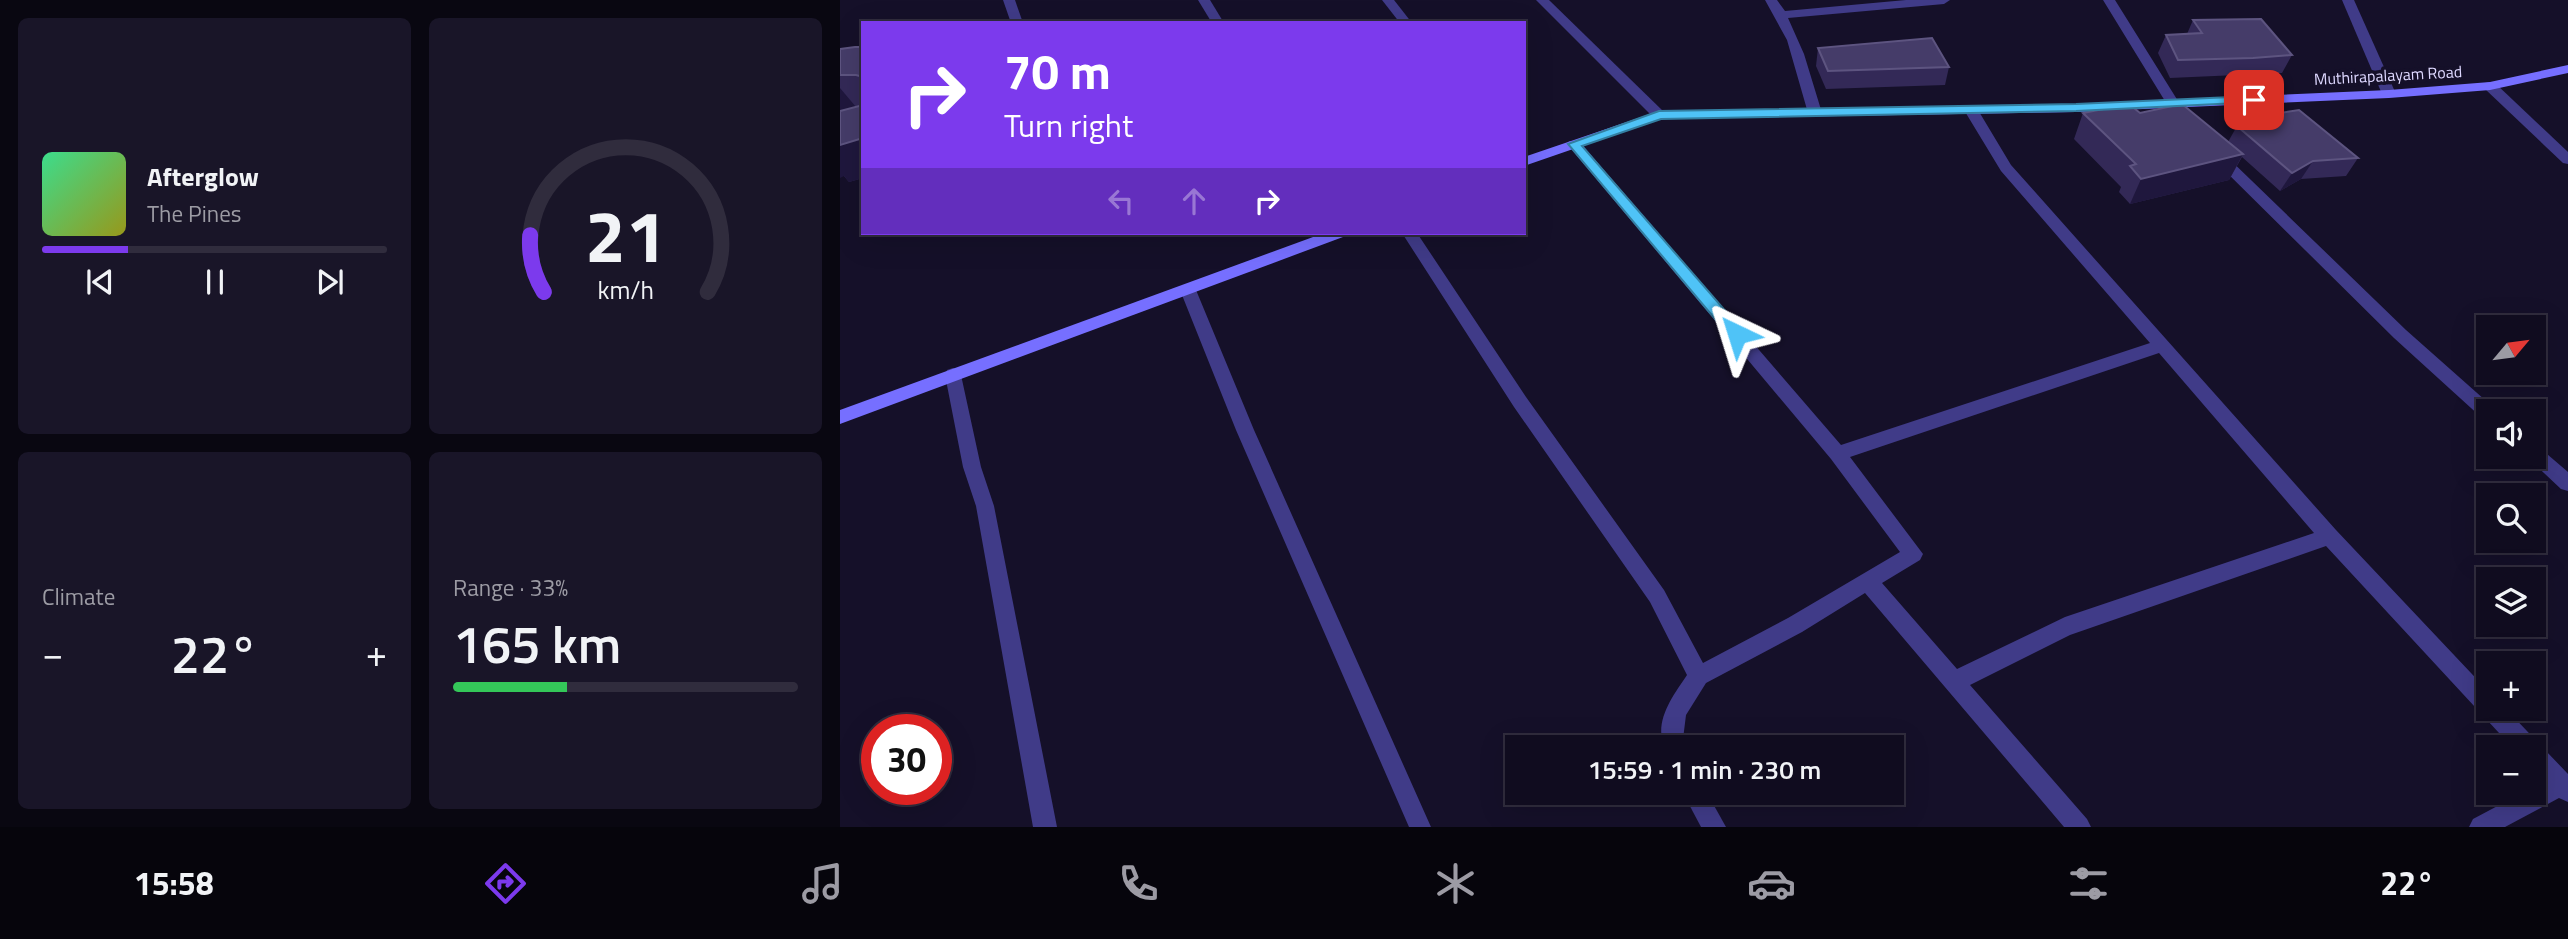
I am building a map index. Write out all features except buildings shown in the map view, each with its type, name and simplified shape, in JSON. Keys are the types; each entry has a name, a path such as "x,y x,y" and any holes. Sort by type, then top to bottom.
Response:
{"street":[{"path":"1009,0 1016,21"},
{"path":"1204,0 1216,21"},
{"path":"1388,0 1404,21"},
{"path":"1542,0 1659,115"},
{"path":"1771,0 1782,15 1799,51 1815,113"},
{"path":"1782,15 1944,0"},
{"path":"2109,0 2173,103 2224,163 2400,334 2476,402"},
{"path":"2348,0 2389,94"},
{"name":"Muthirapalayam Road","path":"1526,161 1659,115 1971,110 2389,94 2490,86 2568,69"},
{"path":"2490,86 2568,160"},
{"path":"1971,110 2006,168 2329,536 2476,692"},
{"path":"1574,144 1837,454 1913,554 1795,625 1699,676 1675,712 1673,735"},
{"path":"840,417 1333,235"},
{"path":"1410,235 1520,402 1657,596 1699,676"},
{"path":"1188,290 1245,430 1420,825"},
{"path":"1837,454 2161,346"},
{"path":"953,375 972,467 985,506 1045,827"},
{"path":"2546,464 2568,483"},
{"path":"1953,682 2065,627 2329,536"},
{"path":"1867,581 2079,827"},
{"path":"2503,721 2516,735"},
{"path":"2481,827 2565,788 2546,767"},
{"path":"1701,805 1714,827"}],"route":[{"path":"1737,334 1574,144 1659,115 2076,107 2254,100"}]}
